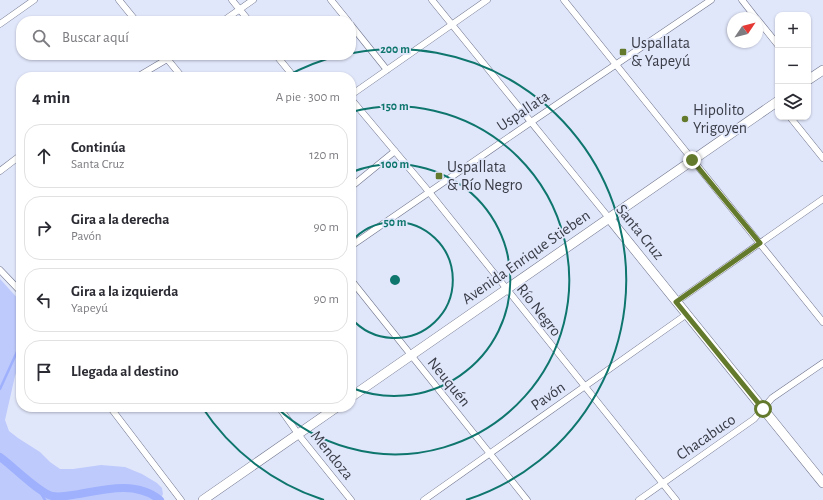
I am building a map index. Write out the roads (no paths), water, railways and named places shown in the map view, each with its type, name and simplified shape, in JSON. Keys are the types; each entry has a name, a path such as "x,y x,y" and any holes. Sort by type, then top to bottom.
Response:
{"main road":[{"path":"811,78 823,70"},
{"name":"Avenida Enrique Stieben","path":"356,394 775,103"},
{"name":"Santa Cruz","path":"609,218 823,484"},
{"path":"203,500 330,412"}],"street":[{"path":"0,24 34,0"},
{"path":"119,0 132,16"},
{"path":"232,0 245,16"},
{"path":"231,16 253,0"},
{"path":"331,0 344,16"},
{"name":"Santa Cruz","path":"432,0 609,218"},
{"path":"356,92 487,0"},
{"path":"564,0 692,160 822,318"},
{"name":"Uspallata","path":"356,243 616,64 701,3 711,0"},
{"path":"742,0 752,12"},
{"path":"763,26 775,41"},
{"path":"356,31 387,70"},
{"path":"144,72 162,60"},
{"path":"168,60 178,72"},
{"path":"280,60 290,72"},
{"name":"Río Negro","path":"356,105 429,192 676,500"},
{"path":"792,120 823,158"},
{"path":"356,183 395,151"},
{"path":"0,171 16,159"},
{"path":"676,302 823,199"},
{"path":"0,270 16,287"},
{"name":"Neuquén","path":"356,286 527,500"},
{"name":"Pavón","path":"424,500 687,314"},
{"name":"Chacabuco","path":"639,500 754,419 772,398 823,363"},
{"path":"117,412 181,500"},
{"name":"Mendoza","path":"283,412 298,434 351,500"}],"waterway":[{"path":"0,389 16,354"},
{"path":"0,457 33,485 46,494 52,496 59,497 100,490 131,488 151,494 160,500"},
{"path":"37,487 45,500"}],"place":[{"name":"Uspallata & Yapeyú","path":"623,52"},
{"name":"Hipolito Yrigoyen","path":"685,119"},
{"name":"Uspallata & Río Negro","path":"439,176"}]}
